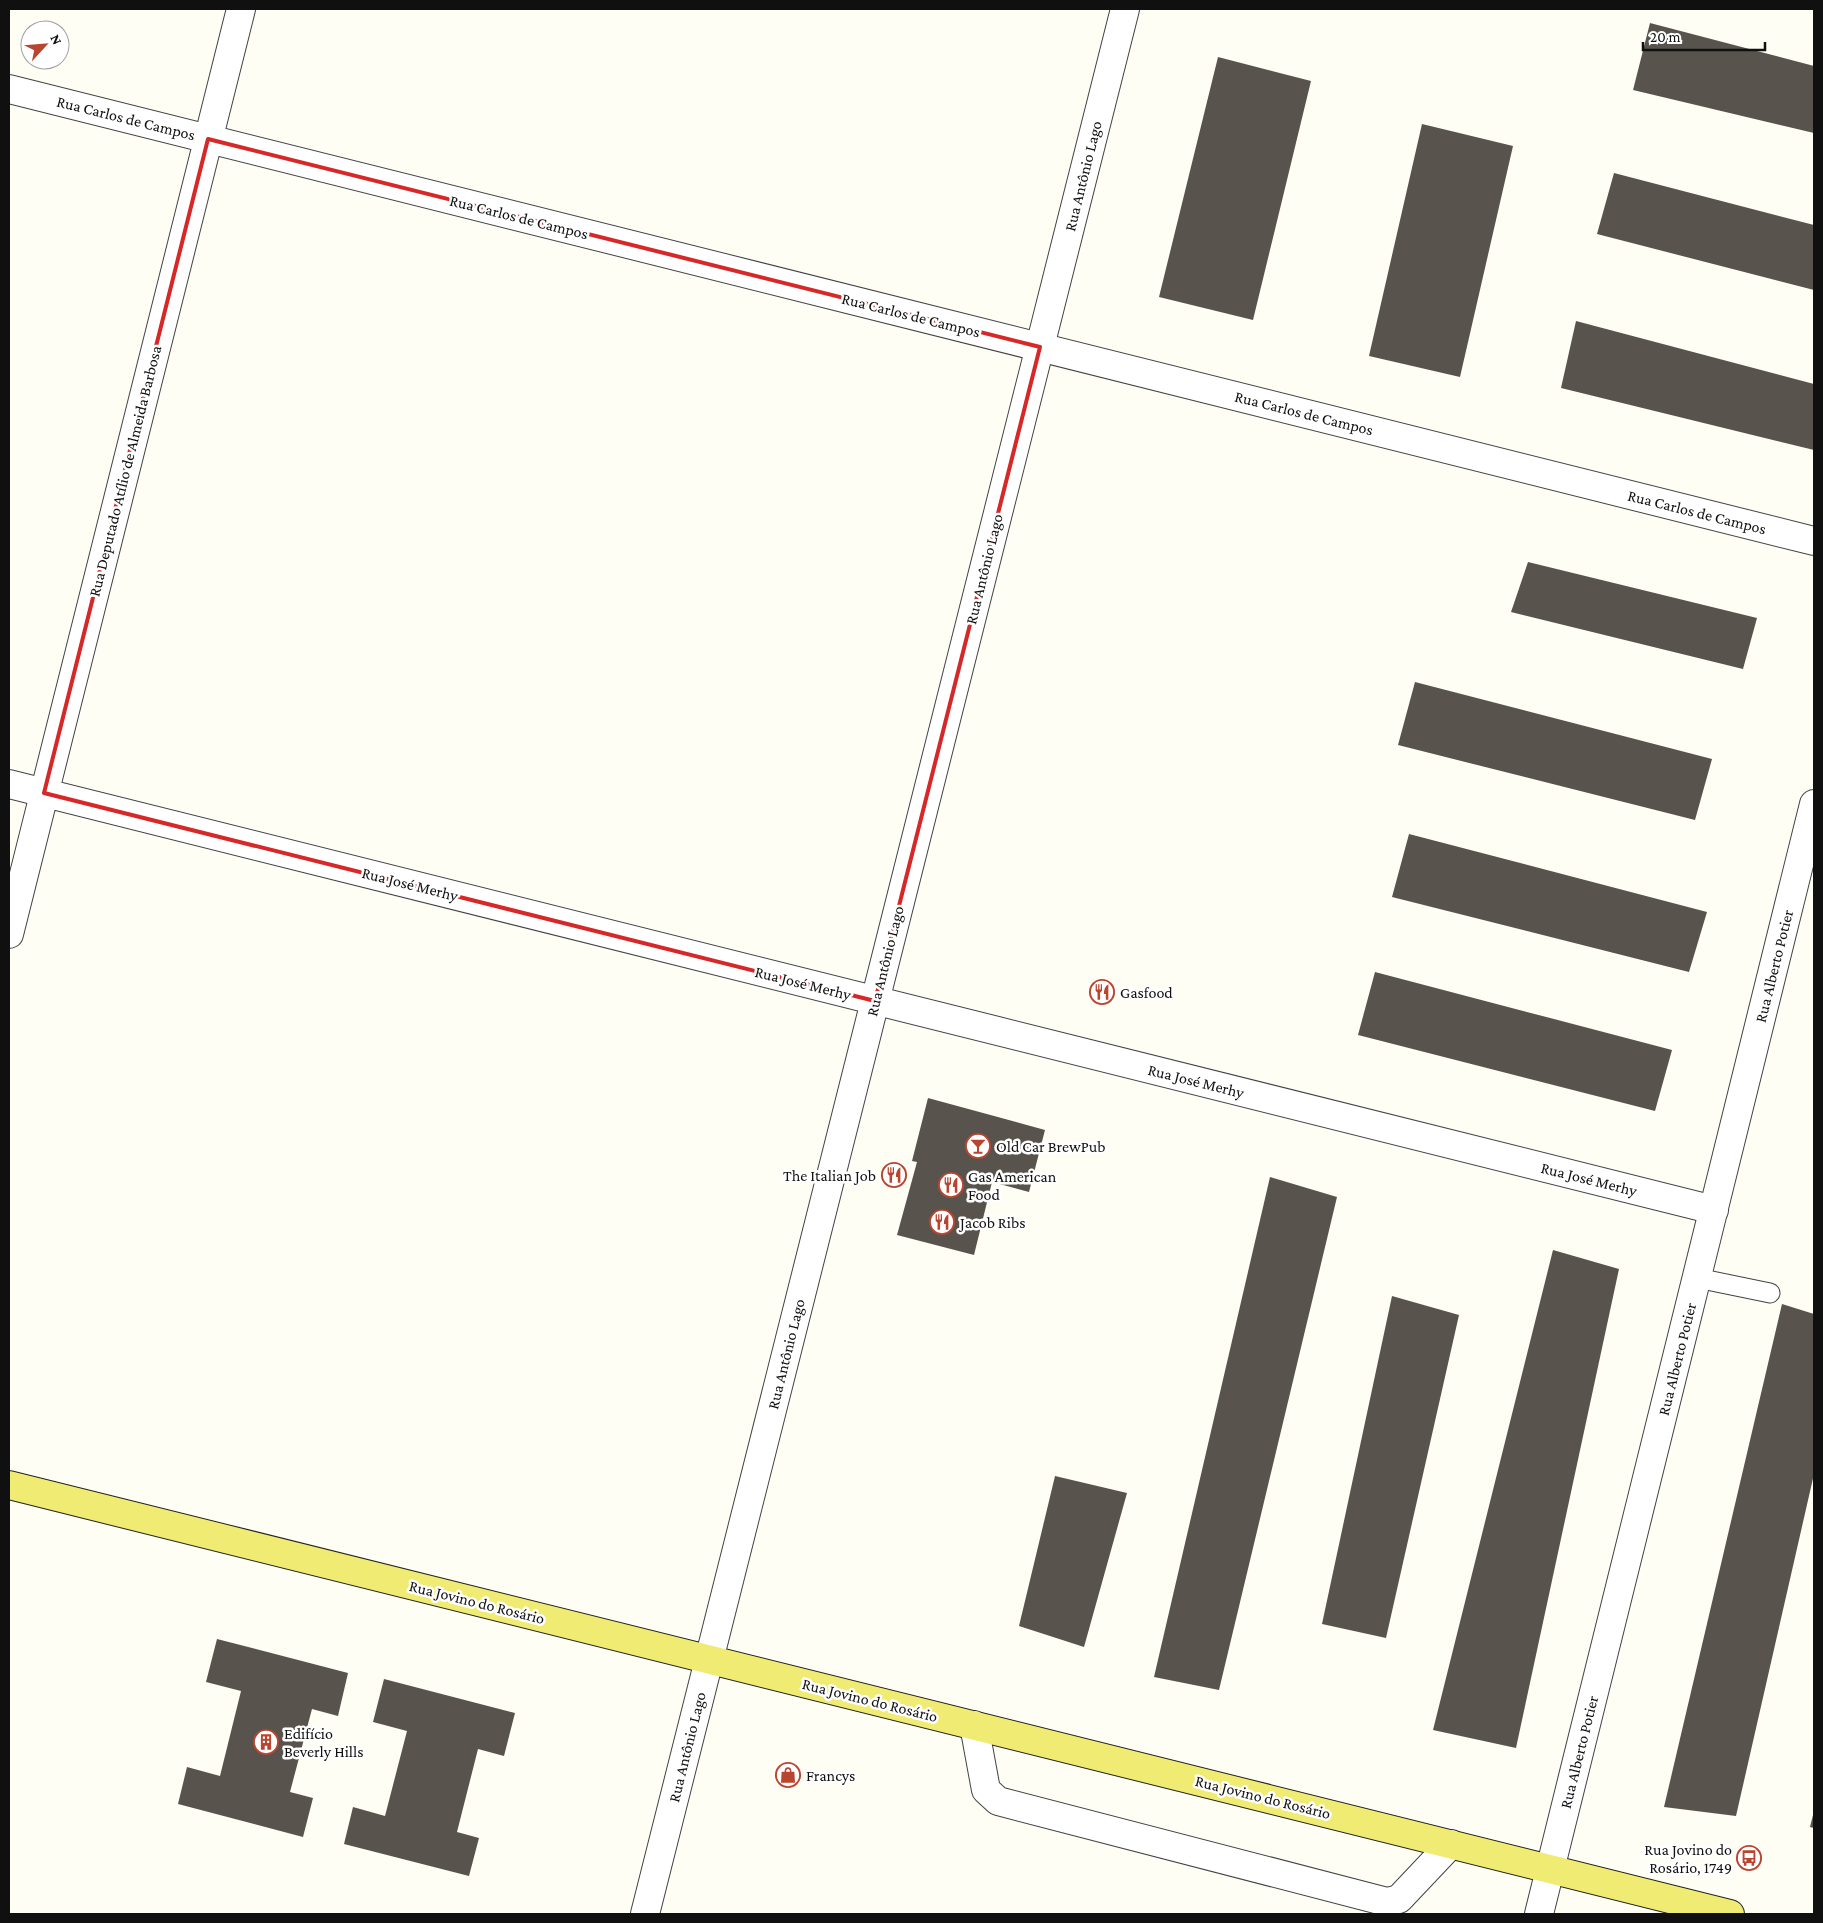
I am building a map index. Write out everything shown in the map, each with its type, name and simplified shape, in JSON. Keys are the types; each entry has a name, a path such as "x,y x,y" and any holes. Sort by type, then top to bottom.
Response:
{"main road":[{"name":"Rua Jovino do Rosário","path":"9,1485 1730,1914"}],"street":[{"name":"Rua Deputado Atílio de Almeida Barbosa","path":"9,934 241,9"},
{"name":"Rua Antônio Lago","path":"645,1914 1125,9"},
{"name":"Rua Carlos de Campos","path":"9,89 1814,541"},
{"name":"Rua José Merhy","path":"9,784 1714,1210"},
{"name":"Rua Alberto Potier","path":"1539,1914 1814,804"},
{"path":"974,1725 986,1790 998,1801 1387,1902 1399,1899 1451,1844"}],"lane":[{"path":"1697,1278 1770,1293"}],"highlighted area":[{"path":"208,139 1040,347 875,1001 44,793"}],"building":[{"path":"1650,23 1814,66 1814,133 1633,90"},
{"path":"1218,57 1311,81 1253,320 1159,297"},
{"path":"1422,124 1513,146 1460,377 1369,356"},
{"path":"1614,173 1814,225 1814,290 1597,234"},
{"path":"1576,321 1814,384 1814,450 1561,388"},
{"path":"1528,562 1757,618 1743,669 1511,612"},
{"path":"1415,682 1712,759 1695,820 1398,745"},
{"path":"1409,834 1707,912 1689,972 1392,897"},
{"path":"1375,972 1672,1050 1655,1111 1358,1035"},
{"path":"928,1098 1045,1130 1029,1192 992,1182 974,1255 897,1235 917,1162 912,1161"},
{"path":"1270,1177 1337,1197 1219,1690 1154,1677"},
{"path":"1553,1250 1619,1269 1516,1748 1433,1730"},
{"path":"1392,1296 1459,1315 1386,1638 1322,1624"},
{"path":"1782,1304 1814,1314 1814,1474 1736,1816 1664,1807"},
{"path":"1055,1476 1127,1493 1084,1647 1019,1626"},
{"name":"Edifício Beverly Hills","path":"217,1639 348,1673 338,1716 312,1709 290,1792 313,1798 303,1837 178,1804 187,1767 220,1776 241,1691 206,1682"},
{"name":"Edifício Beverly Hills","path":"384,1679 515,1713 504,1756 478,1749 457,1832 479,1838 469,1876 344,1844 353,1807 385,1816 407,1731 373,1722"},
{"path":"1814,1811 1814,1828 1810,1827"}],"place":[{"name":"Gasfood","path":"1102,992"},
{"name":"Old Car BrewPub","path":"978,1146"},
{"name":"The Italian Job","path":"894,1175"},
{"name":"Gas American Food","path":"951,1185"},
{"name":"Jacob Ribs","path":"942,1222"},
{"name":"Edifício Beverly Hills","path":"266,1742"},
{"name":"Francys","path":"788,1775"},
{"name":"Rua Jovino do Rosário, 1749","path":"1749,1858"}]}
